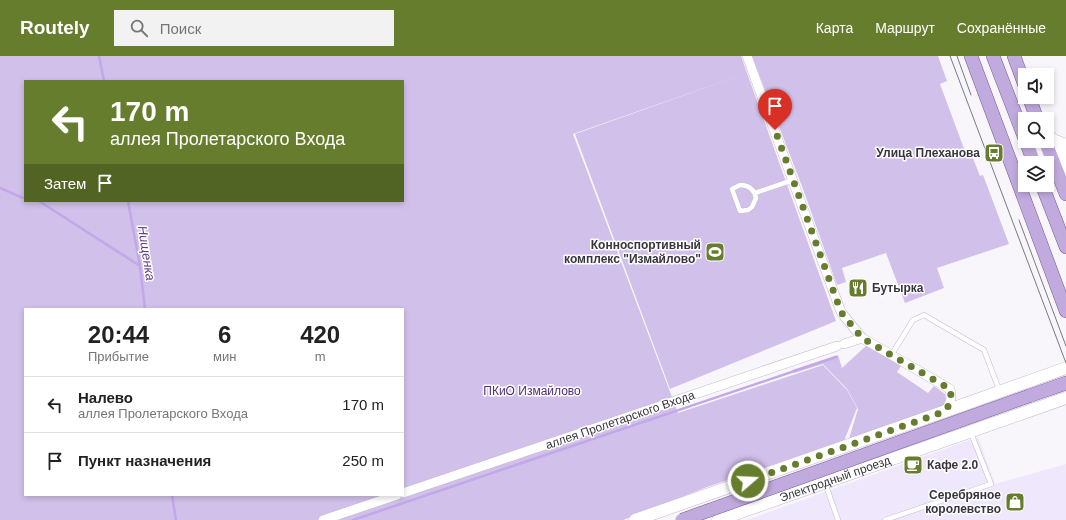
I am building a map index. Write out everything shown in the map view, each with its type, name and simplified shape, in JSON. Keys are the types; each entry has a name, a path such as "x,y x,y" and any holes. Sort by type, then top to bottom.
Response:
{"main road":[{"path":"971,56 1018,180"},
{"path":"993,56 1018,122"},
{"path":"1014,56 1018,68"},
{"path":"1048,148 1065,190"},
{"path":"1022,192 1066,311"},
{"path":"1045,192 1066,247"},
{"path":"682,520 1066,383"}],"street":[{"path":"747,56 841,312 862,338 950,389 952,396 950,403 943,412"},
{"path":"1054,141 1066,147"},
{"path":"1050,155 1066,147"},
{"path":"1065,190 1063,165 1066,154"},
{"name":"аллея Пролетарского Входа","path":"404,493 862,338"},
{"path":"635,520 1066,368"},
{"name":"Электродный проезд","path":"718,520 1066,398"},
{"path":"804,461 799,466 797,472 798,478 802,483 813,487"},
{"path":"323,520 395,496"},
{"path":"650,514 661,515 666,520"}],"lane":[{"path":"755,193 793,180"},
{"path":"745,185 753,189 755,193 755,202 752,207 748,210 740,211 732,190 736,186 745,185"},
{"path":"892,354 913,320 924,315 984,350 1000,392"},
{"path":"885,520 991,484 971,431"},
{"path":"825,483 838,520"}],"shaded area":[{"path":"978,437 995,484 1066,464 1066,520 747,520"}],"green space":[{"name":"ПКиО Измайлово","path":"0,56 741,56 747,73 573,134 678,413 823,365 847,390 857,408 844,441 707,487 623,520 0,520"},
{"path":"752,56 938,56 947,81 940,84 966,154 971,153 980,176 983,175 1009,244 937,268 944,288 905,303 886,253 842,268 846,282 837,285 803,189"},
{"name":"Конноспортивный комплекс \"Измайлово\"","path":"747,73 836,321 670,389 575,134"},
{"path":"867,345 901,366 897,372 928,393 934,386 945,394 946,400 943,407 848,442 858,409 847,389 823,364 794,373 792,370 838,355 842,368"}],"waterway":[{"name":"Нищенка","path":"99,56 104,80"},
{"path":"0,188 23,198"},
{"path":"41,202 140,266"},
{"name":"Нищенка","path":"128,202 140,266 145,308"},
{"path":"353,520 836,357"},
{"name":"Нищенка","path":"172,496 176,520"}],"tram line":[{"path":"950,56 1066,363"},
{"path":"957,56 971,95"},
{"path":"1019,220 1066,346"}],"place":[{"name":"Улица Плеханова","path":"994,153"},
{"name":"Конноспортивный комплекс \"Измайлово\"","path":"715,252"},
{"name":"Бутырка","path":"858,288"},
{"name":"Кафе 2.0","path":"913,465"},
{"name":"Серебряное королевство","path":"1015,502"}],"route":[{"path":"748,481 943,412 947,409 952,396 950,389 876,344 862,338 841,312 775,130"}]}
